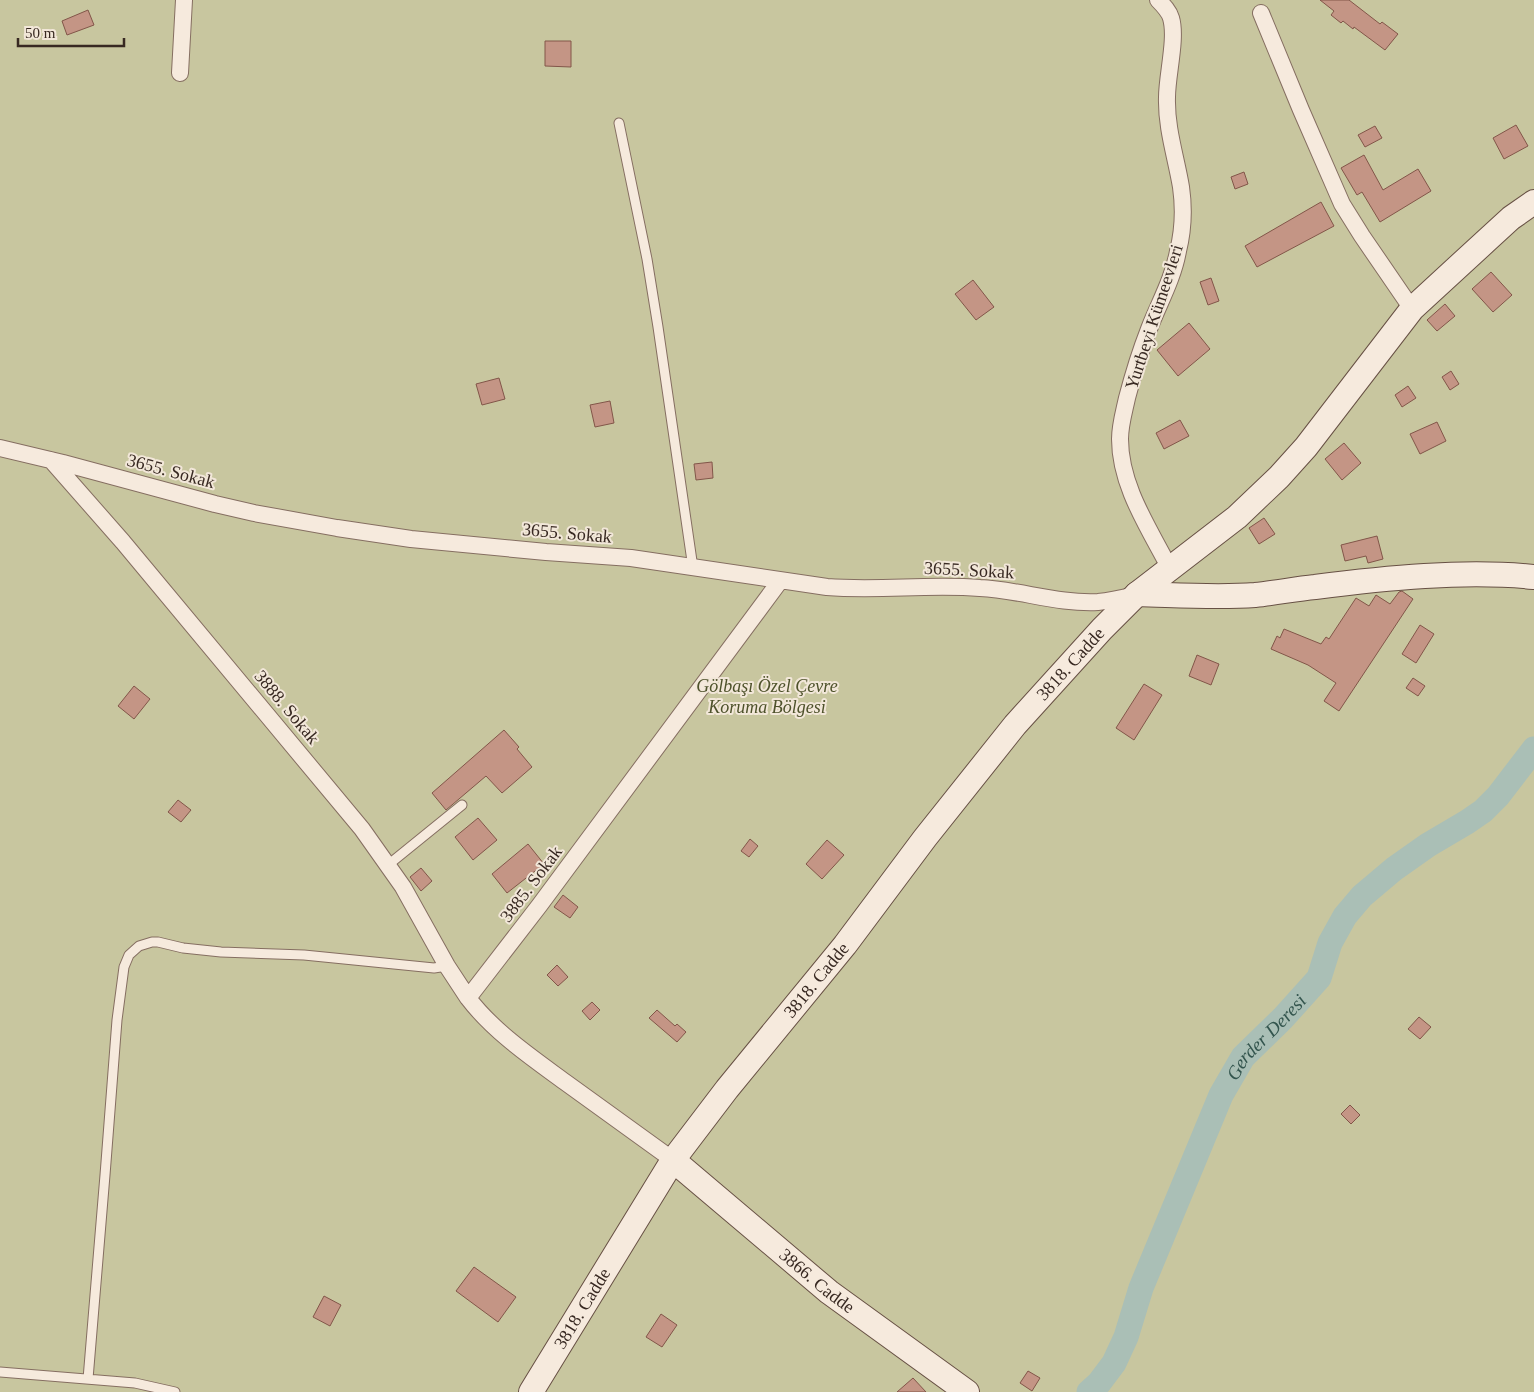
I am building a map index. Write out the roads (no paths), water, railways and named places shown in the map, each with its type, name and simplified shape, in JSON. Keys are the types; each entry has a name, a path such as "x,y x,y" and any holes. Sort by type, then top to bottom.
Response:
{"street":[{"path":"180,73 184,0"},
{"name":"Yurtbeyi Kümeevleri","path":"1158,0 1167,9 1173,28 1167,100 1168,118 1181,189 1182,230 1174,271 1148,330 1132,378 1122,417 1120,438 1122,463 1135,502 1170,569"},
{"path":"1261,13 1344,209 1412,309"},
{"path":"1137,594 1237,517 1279,477 1306,447 1412,309 1511,218 1534,202"},
{"name":"3655. Sokak","path":"0,448 254,513 329,527 411,539 631,558 827,588 982,588 1012,591 1066,601 1086,602 1113,600 1137,594"},
{"name":"3888. Sokak","path":"51,460 123,542 338,800 403,887 447,966 468,998"},
{"path":"1137,594 1229,596 1378,580 1439,576 1504,575 1534,577"},
{"name":"3885. Sokak","path":"468,998 539,906 780,581"},
{"name":"3818. Cadde","path":"531,1392 673,1160 733,1082 846,945 926,838 1015,725 1102,629 1137,594"},
{"path":"468,998 488,1021 531,1057 673,1160"},
{"name":"3866. Cadde","path":"673,1160 829,1292 967,1392"}],"lane":[{"path":"619,123 658,327 693,568"},
{"path":"388,865 462,805"},
{"path":"88,1379 117,1020 124,967 130,955 139,946 158,942 183,948 221,952 304,954 434,968 447,966"},
{"path":"0,1372 143,1384 176,1392"}],"waterway":[{"name":"Gerder Deresi","path":"1089,1392 1099,1383 1114,1363 1126,1337 1141,1288 1221,1095 1243,1057 1283,1018 1319,978 1330,943 1345,916 1362,896 1394,869 1428,845 1483,811 1498,796 1534,749"}],"park label":[{"name":"Gölbaşı Özel Çevre Koruma Bölgesi","path":"767,696"}]}
